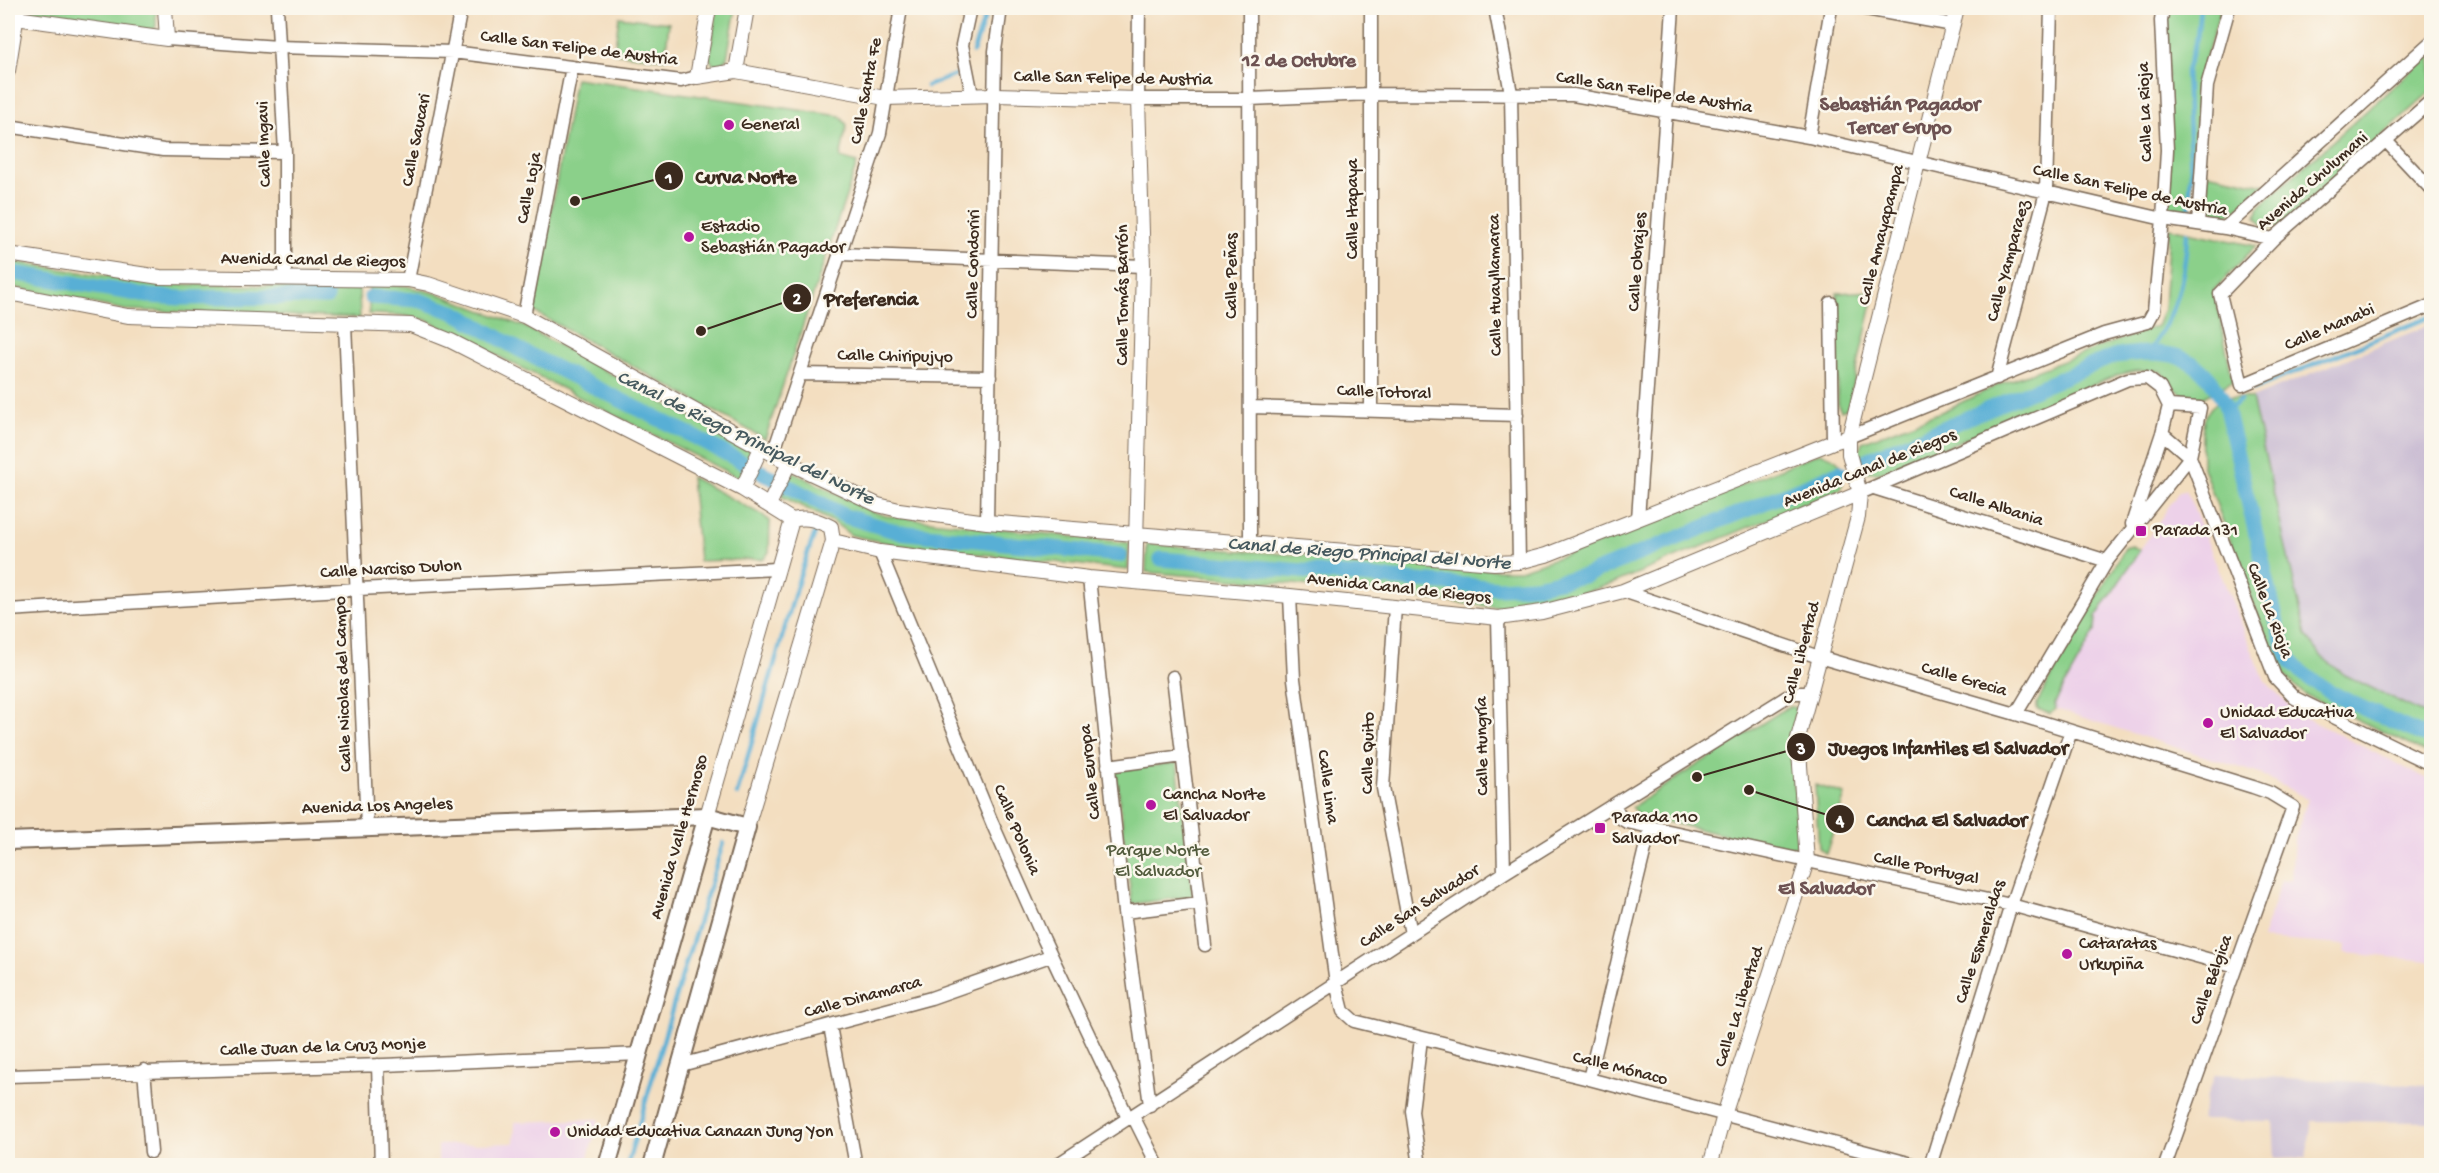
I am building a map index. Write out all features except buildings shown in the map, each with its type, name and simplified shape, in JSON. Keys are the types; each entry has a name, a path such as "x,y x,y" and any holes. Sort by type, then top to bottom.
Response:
{"main road":[{"name":"Avenida Los Angeles","path":"8,841 707,816 747,827"},
{"name":"Avenida Valle Hermoso","path":"607,1166 707,816"},
{"path":"652,1166 747,827"}],"street":[{"path":"165,8 166,39"},
{"name":"Calle Ingavi","path":"276,8 285,152 285,278"},
{"name":"Calle Saucari","path":"408,280 461,8"},
{"path":"697,77 709,8"},
{"path":"736,71 747,8"},
{"name":"Calle Santa Fe","path":"767,451 800,374 880,133 901,8"},
{"path":"970,8 962,55 972,95"},
{"name":"Calle Condoriri","path":"987,522 995,51 1001,8"},
{"name":"Calle Tomás Barrón","path":"1135,582 1138,535 1143,266 1138,99 1139,8"},
{"name":"Calle Peñas","path":"1249,8 1250,544"},
{"name":"Calle Itapaya","path":"1371,8 1371,410"},
{"name":"Calle Huayllamarca","path":"1495,8 1510,93 1519,562"},
{"name":"Calle Obrajes","path":"1638,519 1673,8"},
{"path":"1809,137 1831,8"},
{"path":"1861,8 1953,25"},
{"name":"Calle Amayapampa","path":"1860,493 1849,454 1850,437 1957,8"},
{"name":"Calle Yamparaez","path":"1997,378 2046,192 2051,8"},
{"name":"Calle La Rioja","path":"2148,322 2154,311 2167,150 2161,21 2163,8"},
{"path":"2198,224 2207,86 2229,8"},
{"path":"8,71 17,13"},
{"name":"Calle San Felipe de Austria","path":"17,13 166,39 278,47 453,52 681,81 736,71 885,98 972,95 1138,99 1250,99 1371,94 1573,95 1809,137 2163,219 2225,228 2273,239"},
{"name":"Avenida Chulumani","path":"2225,228 2432,41"},
{"name":"Calle Loja","path":"524,316 572,67"},
{"name":"Avenida Chulumani","path":"2242,385 2220,294 2273,239 2432,100"},
{"path":"8,126 163,150 285,152"},
{"path":"2386,142 2432,190"},
{"name":"Avenida Canal de Riegos","path":"8,254 160,277 408,280 428,284 524,316 767,451 783,476 899,510 987,522 1494,563 1519,562 1546,555 1850,437 2104,334 2148,322"},
{"path":"841,254 1143,266"},
{"path":"8,293 128,316 411,326 428,331 742,489 792,520 804,517 814,518 831,527 833,541 747,827"},
{"path":"1831,303 1833,442"},
{"name":"Calle Manabi","path":"2242,385 2432,305"},
{"name":"Calle Nicolas del Campo","path":"345,324 367,827"},
{"name":"Calle Chiripujyo","path":"800,374 990,377"},
{"name":"Avenida Canal de Riegos","path":"833,541 880,552 1089,578 1498,618 1552,609 1623,591 1874,488 2128,379 2147,378 2160,388 2169,405"},
{"path":"2016,714 2107,561 2190,457 2200,408 2169,405 2130,530"},
{"name":"Calle Totoral","path":"1250,407 1516,415"},
{"name":"Calle La Rioja","path":"2162,433 2190,457 2275,677 2295,698 2432,765"},
{"path":"742,489 755,461 767,451"},
{"path":"769,505 783,476"},
{"name":"Calle Albania","path":"1874,488 2107,561"},
{"name":"Calle Libertad","path":"1807,861 1798,738 1858,518 1860,493"},
{"name":"Avenida Valle Hermoso","path":"707,816 792,520"},
{"name":"Calle Polonia","path":"880,552 988,814 1050,956 1130,1117 1158,1166"},
{"name":"Calle Narciso Dulon","path":"8,610 358,589 777,569"},
{"name":"Calle Europa","path":"1089,578 1124,912 1150,1105"},
{"name":"Calle Grecia","path":"1623,591 1819,657 2016,714 2253,787 2270,793 2293,807"},
{"name":"Calle Lima","path":"1290,596 1294,679 1336,983"},
{"name":"Calle Quito","path":"1395,607 1383,788 1411,934"},
{"name":"Calle Hungría","path":"1498,618 1504,873"},
{"path":"1173,676 1205,945"},
{"name":"Calle San Salvador","path":"1055,1166 1504,873 1793,693 1800,691 1809,693"},
{"name":"Calle Esmeraldas","path":"1930,1166 2011,905 2071,731"},
{"path":"1108,766 1183,756"},
{"name":"Calle Portugal","path":"1614,805 1622,819 1650,828 2011,905 2236,967"},
{"name":"Calle Bélgica","path":"2165,1166 2293,807"},
{"path":"1589,1079 1650,828"},
{"name":"Calle La Libertad","path":"1710,1166 1724,1114 1807,861"},
{"path":"1124,912 1200,903"},
{"name":"Calle Dinamarca","path":"681,1065 931,998 1050,956"},
{"name":"Calle Mónaco","path":"1336,983 1343,1011 1354,1021 1589,1079 1920,1166"},
{"path":"830,1026 856,1166"},
{"path":"1420,1166 1412,1111 1421,1039"},
{"name":"Calle Juan de la Cruz Monje","path":"8,1076 378,1065 640,1054"},
{"path":"378,1065 381,1166"},
{"path":"144,1071 151,1152"}],"shaded area":[{"path":"2431,324 2431,717 2345,675 2322,657 2306,636 2252,398"},
{"name":"Unidad Educativa El Salvador","path":"2186,490 2265,681 2298,714 2431,781 2431,961 2345,953 2346,945 2262,939 2281,881 2291,880 2294,840 2308,799 2260,774 2056,709 2055,703 2095,631 2096,617 2179,491"},
{"path":"2215,1074 2431,1086 2430,1122 2312,1121 2306,1158 2275,1159 2273,1121 2200,1120"},
{"name":"Unidad Educativa Canaan Jung Yon","path":"599,1119 586,1165 438,1165 438,1145 514,1143 515,1122"}],"green space":[{"path":"27,8 156,8 156,27 150,31 35,14"},
{"path":"717,8 736,8 727,58 720,65 713,64 709,58"},
{"path":"2169,8 2221,8 2199,80 2190,218 2173,215 2168,205 2167,21"},
{"path":"619,17 669,23 665,59 614,53"},
{"path":"2431,53 2431,91 2280,227 2269,228 2261,223 2256,217 2259,207"},
{"name":"Estadio Sebastián Pagador","path":"575,78 840,116 847,125 840,158 857,163 765,439 533,311"},
{"path":"2207,173 2264,185 2233,212 2217,221 2208,219"},
{"path":"2169,228 2256,246 2214,290 2233,381 2195,402 2179,392 2160,371 2136,371 2117,375 1895,468 1880,472 1865,472 1858,454 1862,442 1941,412 1998,385 2157,326 2164,309"},
{"path":"8,261 159,284 359,287 360,318 125,310 8,286"},
{"path":"369,285 406,286 439,294 525,327 752,451 739,478 427,320 399,315 369,314"},
{"path":"1875,291 1848,408 1841,411 1838,405 1837,293"},
{"path":"2230,397 2252,398 2306,636 2322,657 2345,675 2431,717 2431,755 2304,694 2286,677 2274,659 2202,465 2202,431 2206,415 2217,402"},
{"path":"1819,453 1832,457 1841,465 1843,482 1841,489 1614,583 1576,595 1504,608 1293,584 1146,572 1147,544 1520,570 1595,545"},
{"path":"793,472 871,511 886,516 1129,543 1128,570 896,545 851,535 833,522 781,496"},
{"path":"691,477 764,516 770,522 769,552 764,559 699,561"},
{"path":"2132,546 2140,550 2096,617 2095,631 2055,703 2056,709 2050,714 2037,709 2037,703 2125,548"},
{"path":"1789,706 1796,708 1790,747 1799,833 1796,846 1784,849 1637,815 1632,807"},
{"name":"Parque Norte El Salvador","path":"1177,763 1193,896 1132,904 1116,770"},
{"path":"1815,785 1845,794 1826,854 1819,848"}],"waterway":[{"path":"973,52 988,8"},
{"path":"2189,209 2191,174 2186,71 2197,38 2200,8"},
{"path":"927,86 955,75"},
{"path":"2149,352 2159,338 2178,295 2187,233"},
{"name":"Canal de Riego Principal del Norte","path":"8,272 149,296 180,298 327,297"},
{"name":"Canal de Riego Principal del Norte","path":"371,297 418,300 456,313 518,349 685,432 845,516 898,532 1120,555"},
{"path":"2254,389 2432,316"},
{"name":"Canal de Riego Principal del Norte","path":"1867,460 2114,356 2150,353 2180,357 2204,373 2215,386 2225,404 2279,631 2291,661 2306,676 2339,696 2432,739"},
{"path":"2227,412 2240,400"},
{"name":"Canal de Riego Principal del Norte","path":"1161,559 1499,588 1534,586 1584,576 1840,472"},
{"path":"737,794 800,575 816,530"},
{"path":"627,1166 723,843"}],"place":[{"name":"General","path":"729,125"},
{"name":"Curva Norte","path":"575,201"},
{"name":"Estadio Sebastián Pagador","path":"689,237"},
{"name":"Preferencia","path":"701,331"},
{"name":"Parada 131","path":"2141,531"},
{"name":"Unidad Educativa El Salvador","path":"2208,723"},
{"name":"Juegos Infantiles El Salvador","path":"1697,777"},
{"name":"Cancha El Salvador","path":"1749,790"},
{"name":"Cancha Norte El Salvador","path":"1151,805"},
{"name":"Parada 110 Salvador","path":"1600,828"},
{"name":"Cataratas Urkupiña","path":"2067,954"},
{"name":"Unidad Educativa Canaan Jung Yon","path":"555,1132"}],"district":[{"name":"12 de Octubre","path":"1299,62"},
{"name":"Sebastián Pagador Tercer Grupo","path":"1900,118"},
{"name":"El Salvador","path":"1826,890"}]}
